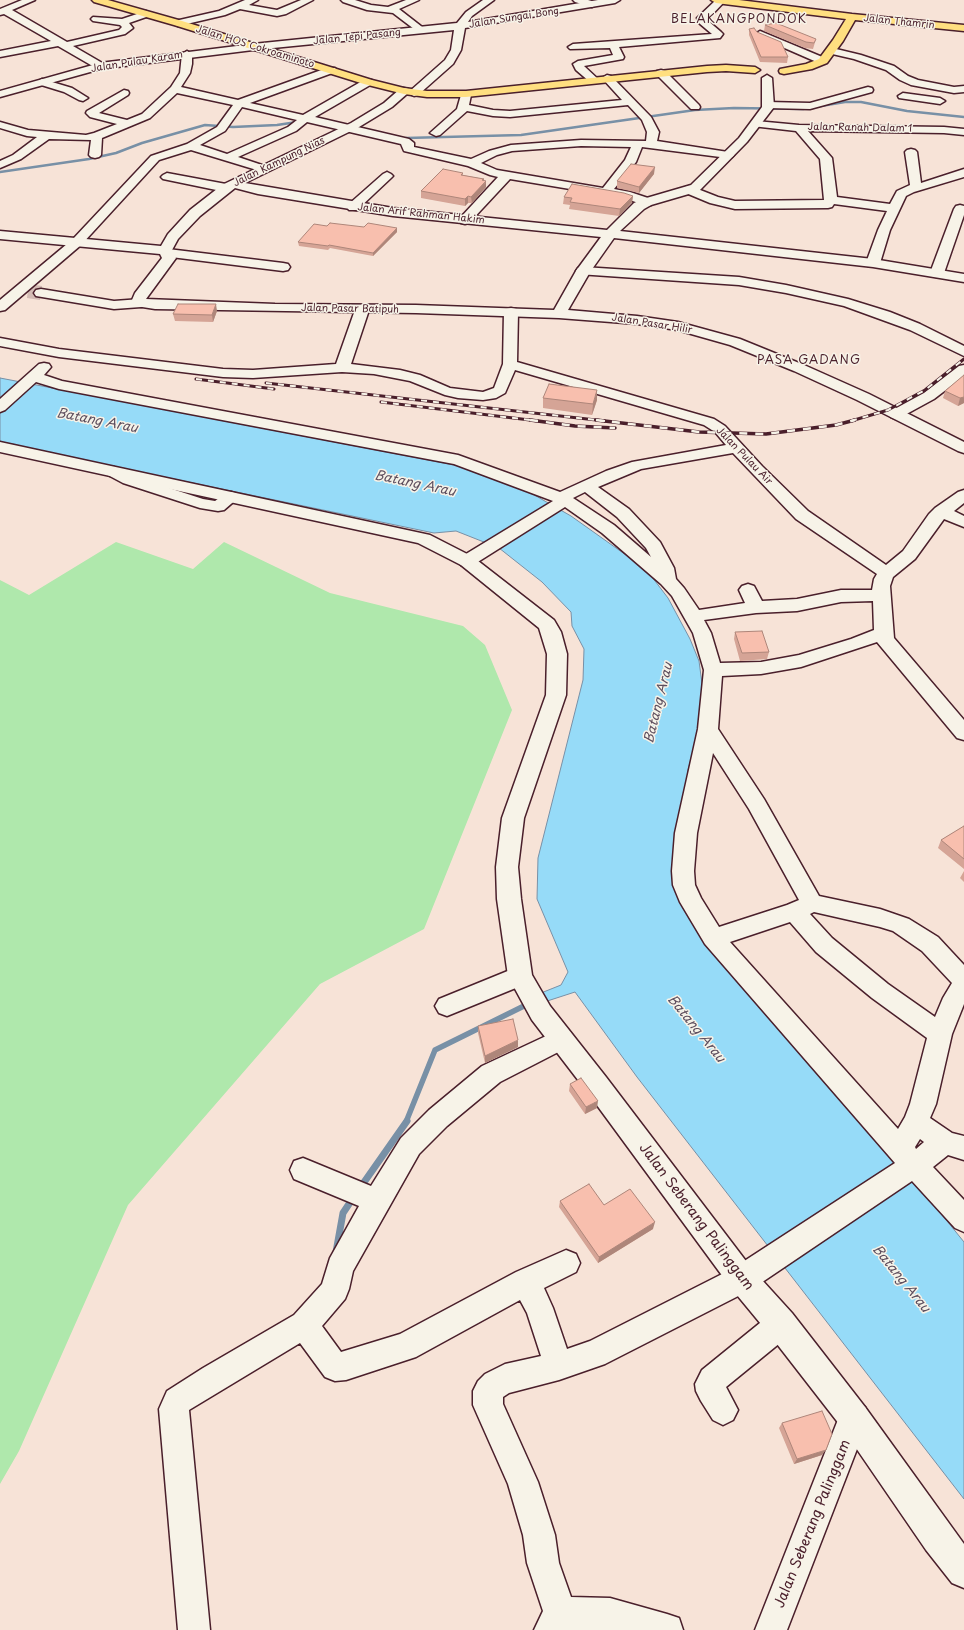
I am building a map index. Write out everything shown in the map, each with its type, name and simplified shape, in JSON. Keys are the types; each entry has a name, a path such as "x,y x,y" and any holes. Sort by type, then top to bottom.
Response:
{"main road":[{"name":"Jalan HOS Cokroaminoto","path":"97,0 178,23 368,82 409,92 466,94 607,78 716,68 755,70 755,74 758,76 774,71"},
{"name":"Jalan Thamrin","path":"716,0 852,17 964,28"},
{"name":"Jalan Thamrin","path":"774,71 808,67 823,61 832,51 852,17"}],"street":[{"path":"3,11 30,0"},
{"path":"178,23 222,13 253,0"},
{"path":"239,6 277,13 283,12 308,0"},
{"path":"346,0 370,8 390,9 396,11 422,30"},
{"path":"390,9 414,0"},
{"path":"460,26 469,14 489,0"},
{"path":"578,0 592,4"},
{"name":"Jalan Sungai Bong","path":"460,26 615,0"},
{"path":"573,47 716,36 718,34 702,21 702,18 720,0"},
{"path":"3,11 64,43 100,66"},
{"path":"96,19 123,22 146,14"},
{"path":"1,53 122,32 128,28 123,22"},
{"name":"Jalan Tepi Pasang","path":"253,47 460,26"},
{"name":"Jalan Kampung Nias","path":"141,303 139,300 140,296 169,258 166,251 173,237 195,213 230,186 348,128 409,92 448,62 456,50 460,26"},
{"path":"760,34 823,61"},
{"path":"594,80 580,68 578,64 619,57 613,45"},
{"name":"Jalan Pulau Karam","path":"0,94 100,66 253,47"},
{"path":"832,51 884,66 894,70 904,78 915,83 959,89 945,116 903,96"},
{"path":"0,125 47,136 86,138 97,136 151,112 175,89 185,73 187,54"},
{"path":"0,307 30,291 155,158 191,146 223,126 240,103 331,70"},
{"path":"559,314 583,271 610,234 639,206 646,202 690,190 701,182 728,155 756,124 767,108 774,71"},
{"path":"661,73 694,107"},
{"path":"607,78 645,116 653,132 651,144"},
{"path":"42,82 68,90 83,98"},
{"path":"229,157 292,129 300,124 304,119 368,82"},
{"path":"175,89 405,141 408,143 408,149 472,163 488,171 634,196 646,202"},
{"path":"767,108 810,106 868,90"},
{"path":"124,93 91,113 127,123"},
{"path":"436,133 454,118 463,108 466,94"},
{"path":"463,108 493,114 510,114 630,102"},
{"name":"Jalan Ranah Dalam 1","path":"756,124 799,128 945,116 964,132"},
{"path":"799,128 826,158 831,200"},
{"path":"0,165 16,157 47,136"},
{"path":"95,155 97,136"},
{"path":"472,163 500,151 518,147 574,143 638,142 728,155"},
{"path":"606,191 630,162 635,154 638,142"},
{"path":"191,146 264,169"},
{"path":"911,152 916,188"},
{"path":"873,263 884,230 901,194 964,173"},
{"path":"464,220 507,175"},
{"path":"353,206 387,176"},
{"path":"167,177 230,186"},
{"name":"Jalan Arif Rahman Hakim","path":"230,186 353,206 464,220 610,234 873,263 964,278"},
{"path":"690,190 714,200 735,205 824,205 830,203 831,200"},
{"path":"831,200 895,208"},
{"path":"936,273 960,209"},
{"path":"0,235 166,251 283,267"},
{"path":"583,271 738,281 786,289 848,303 885,315 915,327 964,352"},
{"path":"7,288 114,305 141,303"},
{"name":"Jalan Pasar Batipuh","path":"141,303 155,305 362,310 416,309 559,314"},
{"path":"342,368 362,310"},
{"path":"0,342 59,353 223,373 253,374 355,368 400,374 415,378 445,391 458,394 483,396 491,395 500,390 510,364 511,312"},
{"name":"Jalan Pasar Hilir","path":"559,314 657,322 713,335 798,368 863,397 964,448"},
{"path":"0,407 59,353"},
{"name":"Jalan Pulau Air","path":"510,364 701,419 720,429 802,515 887,573"},
{"path":"896,414 928,396 963,370"},
{"path":"32,378 59,385 458,460 510,477 561,501 608,529 667,580 678,592 694,616 702,633 713,670 708,729 686,833 683,871 684,885 691,902 713,938 907,1160 964,1218"},
{"name":"Jalan Seberang Palinggam","path":"0,447 424,539 470,560 546,624 551,632 557,654 556,695 514,818 507,866 509,899 524,981 541,1013 561,1039 751,1272 780,1324 854,1418 938,1538 964,1571"},
{"path":"470,560 561,501 612,474 638,465 737,448"},
{"path":"587,486 623,513 650,542 665,568 667,580"},
{"path":"961,723 888,645 883,633 882,579 909,555 941,512 964,495"},
{"path":"941,512 964,522"},
{"path":"748,590 756,607"},
{"path":"694,616 756,607 797,605 851,595 882,595"},
{"path":"713,670 761,668 801,661 858,643 883,633"},
{"path":"708,729 757,804 803,907 824,945 880,991 940,1034"},
{"path":"713,938 803,907 880,918 901,925 930,944 964,982 951,1005 940,1034 923,1104 916,1122 907,1160"},
{"path":"447,1006 524,981"},
{"path":"194,1630 175,1405 182,1396 304,1325 335,1289 340,1267 362,1194 438,1118 498,1069 561,1039"},
{"path":"916,1122 955,1145"},
{"path":"667,1630 610,1614 555,1622 539,1535 523,1482 488,1406 488,1391 495,1384 505,1379 560,1366 595,1354 751,1272 907,1160 955,1145"},
{"path":"303,1170 362,1194"},
{"path":"304,1325 335,1367 346,1366 406,1347 526,1282 566,1263"},
{"path":"526,1282 539,1308 560,1366"},
{"path":"723,1410 711,1391 710,1384 712,1380 780,1324"},
{"name":"Jalan Seberang Palinggam","path":"771,1630 854,1418"}],"green space":[{"path":"116,542 193,569 224,542 330,593 463,626 485,645 512,710 424,929 320,984 128,1205 19,1451 0,1484 0,580 29,595"}],"water":[{"name":"Batang Arau","path":"0,378 470,468 522,488 571,516 633,560 652,577 668,598 690,639 699,661 705,706 688,770 681,835 683,894 964,1242 964,1499 637,1077 575,992 538,1004 536,995 561,985 568,972 537,899 538,858 583,680 584,649 572,626 571,612 542,582 499,548 456,531 434,533 0,443"}],"building":[{"path":"776,23 816,39 814,43 806,42 765,25"},
{"path":"754,28 757,32 781,42 788,57 761,57 749,29"},
{"path":"631,164 655,167 639,187 617,181"},
{"path":"443,169 463,173 461,175 484,179 482,180 486,181 471,197 468,196 465,199 421,191"},
{"path":"572,184 624,193 633,196 620,209 570,202 572,198 564,197"},
{"path":"330,223 364,227 368,223 397,228 373,253 329,245 298,242 314,224 327,226"},
{"path":"178,304 216,304 212,315 173,314"},
{"path":"964,375 964,397 960,398 945,391"},
{"path":"549,384 597,390 593,404 543,398"},
{"path":"762,631 769,652 742,653 735,632"},
{"path":"964,826 964,859 941,840"},
{"path":"513,1019 518,1040 485,1056 478,1026"},
{"path":"581,1078 598,1101 586,1107 570,1084"},
{"path":"589,1184 604,1205 630,1189 655,1222 599,1257 560,1201"},
{"path":"822,1411 832,1434 826,1450 797,1459 782,1423"}],"waterway":[{"path":"406,138 521,135 695,110 734,108 803,109 845,102 861,102 907,111 964,117"},
{"path":"0,172 89,159 116,153 142,143 205,125 233,127 277,125 297,122"},
{"path":"406,1122 435,1050 530,1003"},
{"path":"360,1188 407,1121"},
{"path":"336,1252 343,1213 353,1198"}],"tunnel":[{"path":"28,291 41,293"}],"railway":[{"path":"851,421 888,410 925,390 964,359"},
{"path":"196,379 274,389"},
{"path":"266,383 605,421"},
{"path":"381,402 533,420"},
{"path":"533,420 538,421"},
{"path":"533,420 575,426 615,428"},
{"path":"596,420 699,432 766,434 836,425 855,420"}],"district":[{"name":"BELAKANGPONDOK","path":"739,20"},
{"name":"PASA GADANG","path":"809,361"}]}
